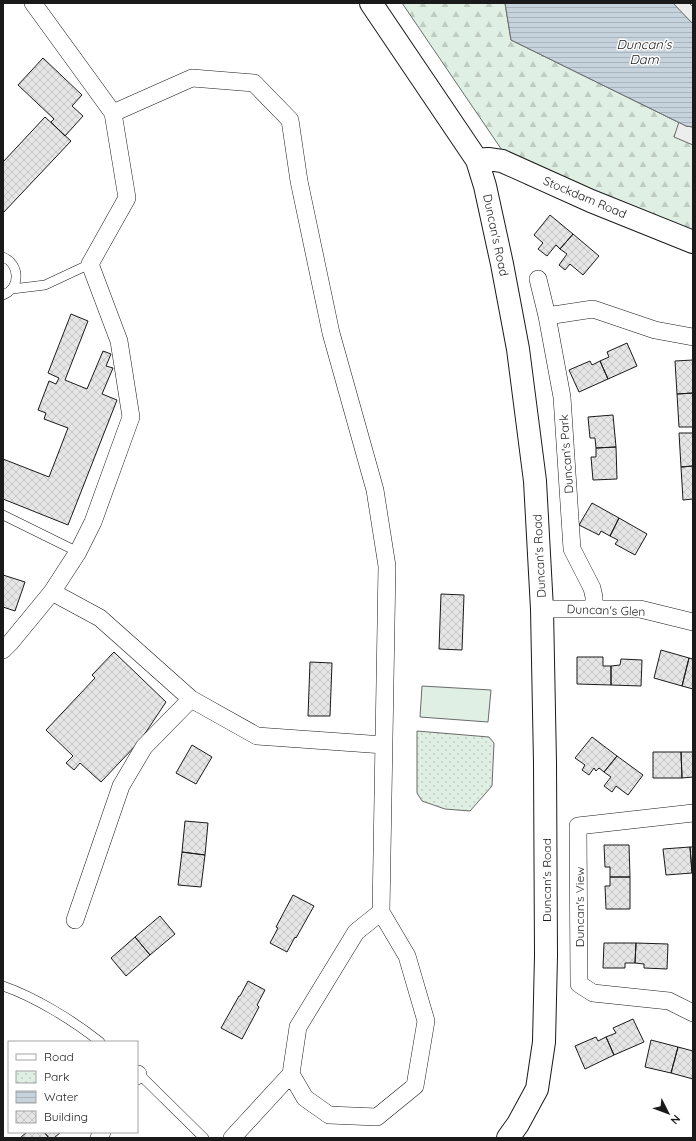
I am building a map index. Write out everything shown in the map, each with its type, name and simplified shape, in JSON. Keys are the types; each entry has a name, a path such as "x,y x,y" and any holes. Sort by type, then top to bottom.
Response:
{"street":[{"path":"3,650 52,592 78,552 93,522 131,417 119,341 90,264 127,198 113,113 33,3"},
{"name":"Duncan's Road","path":"371,3 477,160 485,186 502,264 518,349 535,481 542,609 545,763 546,948 544,1042 537,1089 518,1124 508,1138"},
{"path":"113,113 192,78 254,83 290,120 299,181 331,333 375,490 387,566 381,912 407,956 426,1022 415,1086 377,1117 329,1115 305,1098 291,1074"},
{"name":"Stockdam Road","path":"477,160 488,159 502,161 591,201 693,242"},
{"name":"Duncan's Park","path":"538,279 547,316 562,397 572,549 592,588 594,609"},
{"path":"547,316 593,309 655,330 693,337"},
{"path":"52,592 100,618 191,699 257,736 384,745"},
{"name":"Duncan's Glen","path":"542,609 640,609 693,622"},
{"path":"75,920 121,786 144,747 191,699"},
{"name":"Duncan's View","path":"693,813 578,826 579,984 593,993 669,1001 693,1013"},
{"path":"232,1138 291,1074 298,1027 356,932 381,912"}],"lane":[{"path":"3,257 8,259 16,270 15,283 12,289 7,294 3,295"},
{"path":"12,289 44,285 90,264"},
{"path":"3,515 78,552"},
{"path":"3,986 48,1007 99,1041"},
{"path":"138,1075 204,1138"}],"green space":[{"path":"402,3 505,3 511,40 686,126 693,127 693,251 525,184"},
{"path":"422,686 491,690 488,722 420,717"},
{"path":"417,731 489,737 494,743 492,786 470,811 445,809 422,801 417,793"}],"shaded area":[{"path":"672,3 689,3 693,7 693,24"},
{"path":"679,122 686,126 693,127 693,145 674,137"}],"water":[{"name":"Duncan's Dam","path":"505,3 673,3 693,24 693,127 686,126 511,40"}],"building":[{"path":"43,58 82,95 72,106 83,116 65,136 51,122 54,119 18,85"},
{"path":"45,117 71,141 3,213 3,162"},
{"path":"550,215 573,234 560,249 556,245 547,256 538,249 543,243 534,235"},
{"path":"573,234 599,256 583,275 570,264 565,270 559,265 567,254 560,249"},
{"path":"71,314 88,321 65,380 87,389 103,351 111,354 106,366 113,368 102,394 117,400 68,525 3,499 3,459 49,477 68,428 44,419 46,413 38,410 49,381 56,384 59,378 48,373"},
{"path":"627,343 637,366 608,379 600,361 609,357 607,352"},
{"path":"693,360 693,393 677,394 675,361"},
{"path":"590,361 592,365 600,361 608,379 579,392 569,370"},
{"path":"693,393 693,427 679,427 677,394"},
{"path":"613,415 616,447 596,448 595,438 590,438 588,417"},
{"path":"679,433 693,433 693,466 681,467"},
{"path":"616,447 617,479 593,480 591,457 596,457 596,448"},
{"path":"693,466 693,499 683,500 681,467"},
{"path":"592,503 619,518 610,536 601,531 599,535 579,525"},
{"path":"619,518 647,534 635,555 615,544 618,540 610,536"},
{"path":"3,575 25,582 15,611 3,607"},
{"path":"441,594 464,595 462,650 439,649"},
{"path":"661,650 689,658 682,686 654,678"},
{"path":"114,652 166,702 140,741 101,782 80,763 74,770 66,763 73,756 46,730 95,678 92,675"},
{"path":"577,657 603,657 603,666 611,666 611,685 577,684"},
{"path":"689,658 693,659 693,689 682,686"},
{"path":"621,659 642,660 641,686 611,685 611,666 620,665"},
{"path":"310,662 332,663 330,716 308,716"},
{"path":"592,737 617,756 604,772 599,768 596,771 594,768 589,775 582,770 585,765 575,758"},
{"path":"192,745 212,757 196,784 176,773"},
{"path":"653,752 681,752 682,778 653,778"},
{"path":"681,752 693,752 693,777 682,778"},
{"path":"617,756 643,775 628,795 616,786 612,792 604,786 611,777 604,772"},
{"path":"185,821 208,823 205,855 182,852"},
{"path":"604,845 629,845 630,877 610,877 610,867 605,867"},
{"path":"690,847 692,873 666,875 663,849"},
{"path":"690,847 693,847 693,873 692,873"},
{"path":"182,852 205,855 201,887 178,885"},
{"path":"610,877 630,877 630,909 606,909 605,886 610,886"},
{"path":"293,895 314,906 287,952 270,943 278,928 276,927"},
{"path":"160,916 175,934 150,955 135,937"},
{"path":"135,937 150,955 126,976 111,958"},
{"path":"604,943 636,943 635,963 625,963 625,968 603,968"},
{"path":"636,943 668,944 667,969 644,968 644,964 635,963"},
{"path":"248,981 265,990 257,1005 259,1007 242,1039 221,1028"},
{"path":"633,1019 644,1042 614,1055 606,1037 616,1033 613,1028"},
{"path":"596,1037 598,1041 606,1037 614,1055 585,1069 575,1046"},
{"path":"651,1040 678,1047 671,1073 645,1067"},
{"path":"678,1047 693,1051 693,1079 671,1073"},
{"path":"26,1133 45,1133 49,1138 20,1138"},
{"path":"45,1133 60,1133 54,1138 49,1138"}]}
